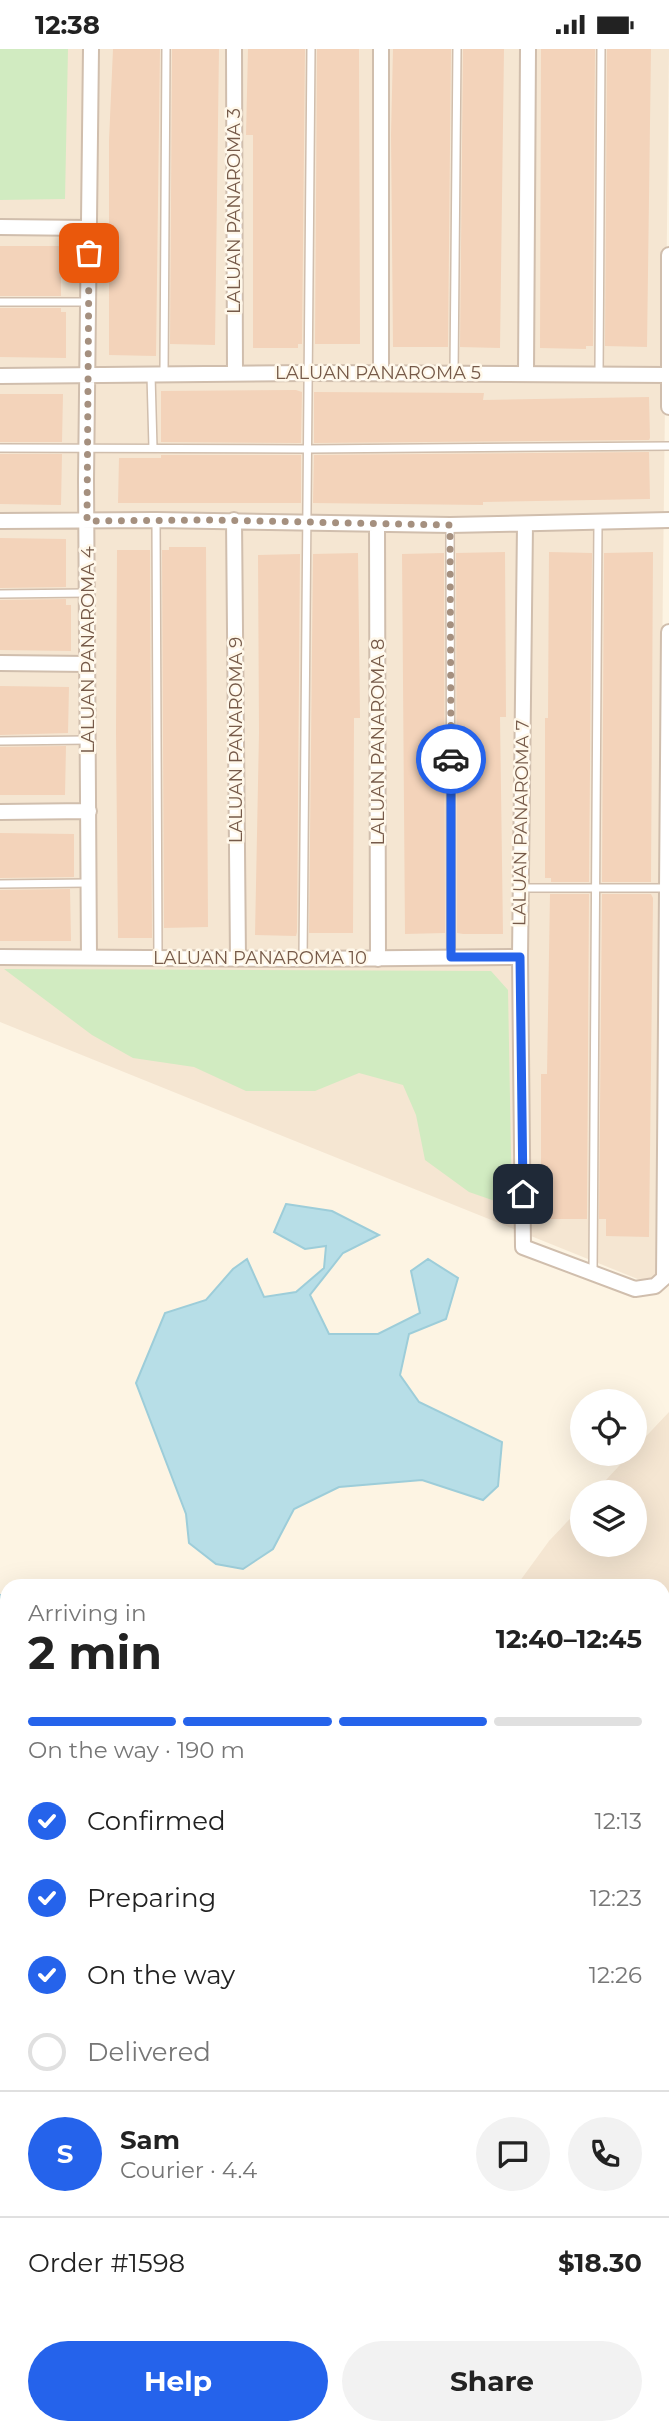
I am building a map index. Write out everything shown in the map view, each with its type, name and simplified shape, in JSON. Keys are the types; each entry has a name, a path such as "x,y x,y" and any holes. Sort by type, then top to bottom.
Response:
{"street":[{"name":"LALUAN PANAROMA 4","path":"89,957 87,521 91,49"},
{"name":"LALUAN PANAROMA 3","path":"234,49 235,373"},
{"path":"381,49 381,373"},
{"path":"526,373 528,49"},
{"path":"0,227 89,228"},
{"path":"669,255 669,407"},
{"name":"LALUAN PANAROMA 5","path":"0,376 235,373 668,375"},
{"path":"0,521 234,520 525,525 669,520"},
{"name":"LALUAN PANAROMA 9","path":"234,520 238,959"},
{"name":"LALUAN PANAROMA 8","path":"377,524 378,959"},
{"name":"LALUAN PANAROMA 7","path":"525,525 520,957 523,1247 593,1273"},
{"path":"593,1273 635,1289 655,1286 664,1278 669,632"},
{"path":"0,663 87,664"},
{"path":"0,812 89,811"},
{"name":"LALUAN PANAROMA 10","path":"0,957 520,957"}],"lane":[{"path":"153,448 158,375 166,49"},
{"path":"303,959 309,523 311,49"},
{"path":"454,373 457,49"},
{"path":"599,374 601,49"},
{"path":"0,302 89,302"},
{"path":"0,448 669,446"},
{"path":"156,520 158,957"},
{"path":"593,1273 598,521"},
{"path":"450,525 451,957"},
{"path":"0,594 88,593"},
{"path":"0,741 89,740"},
{"path":"0,884 88,883"},
{"path":"521,888 666,888"}],"shaded area":[{"path":"0,49 669,49 655,1286 0,1022"},
{"path":"669,1412 669,1579 521,1579 549,1541 570,1519 570,1557 647,1557 647,1480 606,1480 619,1466 647,1466 647,1435"}],"green space":[{"path":"0,49 68,49 65,199 0,200"},
{"path":"4,969 491,971 508,990 512,1207 469,1192 425,1160 416,1115 403,1085 359,1073 315,1091 246,1091 194,1067 133,1058 92,1035"}],"water":[{"path":"286,1204 332,1211 379,1235 343,1253 310,1295 329,1334 378,1334 420,1313 411,1271 428,1259 458,1278 446,1319 409,1334 400,1375 419,1402 502,1442 498,1486 483,1500 422,1480 339,1487 294,1509 273,1549 243,1569 216,1564 189,1543 186,1514 136,1383 165,1313 206,1300 233,1269 247,1259 264,1297 296,1292 324,1268 326,1246 305,1249 274,1232"}],"building":[{"path":"113,49 160,49 156,356 109,355 109,141"},
{"path":"172,49 219,49 215,345 170,344"},
{"path":"248,49 305,49 302,344 298,344 298,348 253,348 253,135 246,135"},
{"path":"317,49 359,49 360,344 315,344"},
{"path":"393,49 451,49 448,347 393,347"},
{"path":"463,49 504,49 500,348 460,347"},
{"path":"541,49 595,49 593,346 586,346 586,349 540,348"},
{"path":"607,49 651,49 647,347 605,346"},
{"path":"0,246 61,246 61,296 0,296"},
{"path":"0,308 61,308 61,312 66,312 66,358 0,357"},
{"path":"161,391 302,392 301,443 161,442"},
{"path":"314,392 484,393 483,400 649,397 650,438 314,443"},
{"path":"0,394 63,394 62,442 0,442"},
{"path":"649,452 650,499 483,502 483,505 313,503 314,455"},
{"path":"0,454 62,454 61,505 0,504"},
{"path":"161,455 301,455 301,503 118,503 119,458 161,458"},
{"path":"0,538 66,539 66,587 0,588"},
{"path":"169,547 206,547 208,927 164,928 162,550 169,550"},
{"path":"117,550 150,550 152,938 118,938"},
{"path":"505,552 506,717 500,717 503,934 463,934 457,933 456,553"},
{"path":"549,552 592,553 589,882 551,882 551,878 545,878"},
{"path":"653,552 651,882 602,882 604,553"},
{"path":"358,553 360,718 354,718 353,933 309,933 313,554"},
{"path":"444,553 445,933 405,934 402,554"},
{"path":"300,554 297,932 296,936 255,935 259,733 258,555"},
{"path":"66,599 66,605 71,605 71,651 0,650 0,600"},
{"path":"0,686 69,687 68,733 0,735"},
{"path":"66,746 65,795 0,795 0,747"},
{"path":"0,833 74,834 74,877 0,878"},
{"path":"70,889 71,941 0,941 0,890"},
{"path":"550,894 589,894 587,1219 541,1219 541,1074 547,1074"},
{"path":"602,894 651,894 653,898 649,1237 606,1236 606,1219 599,1219"}],"way so far":[{"path":"89,253 87,521 208,520 450,525 451,759"}],"route":[{"path":"451,759 451,957 520,957 523,1194"}]}
